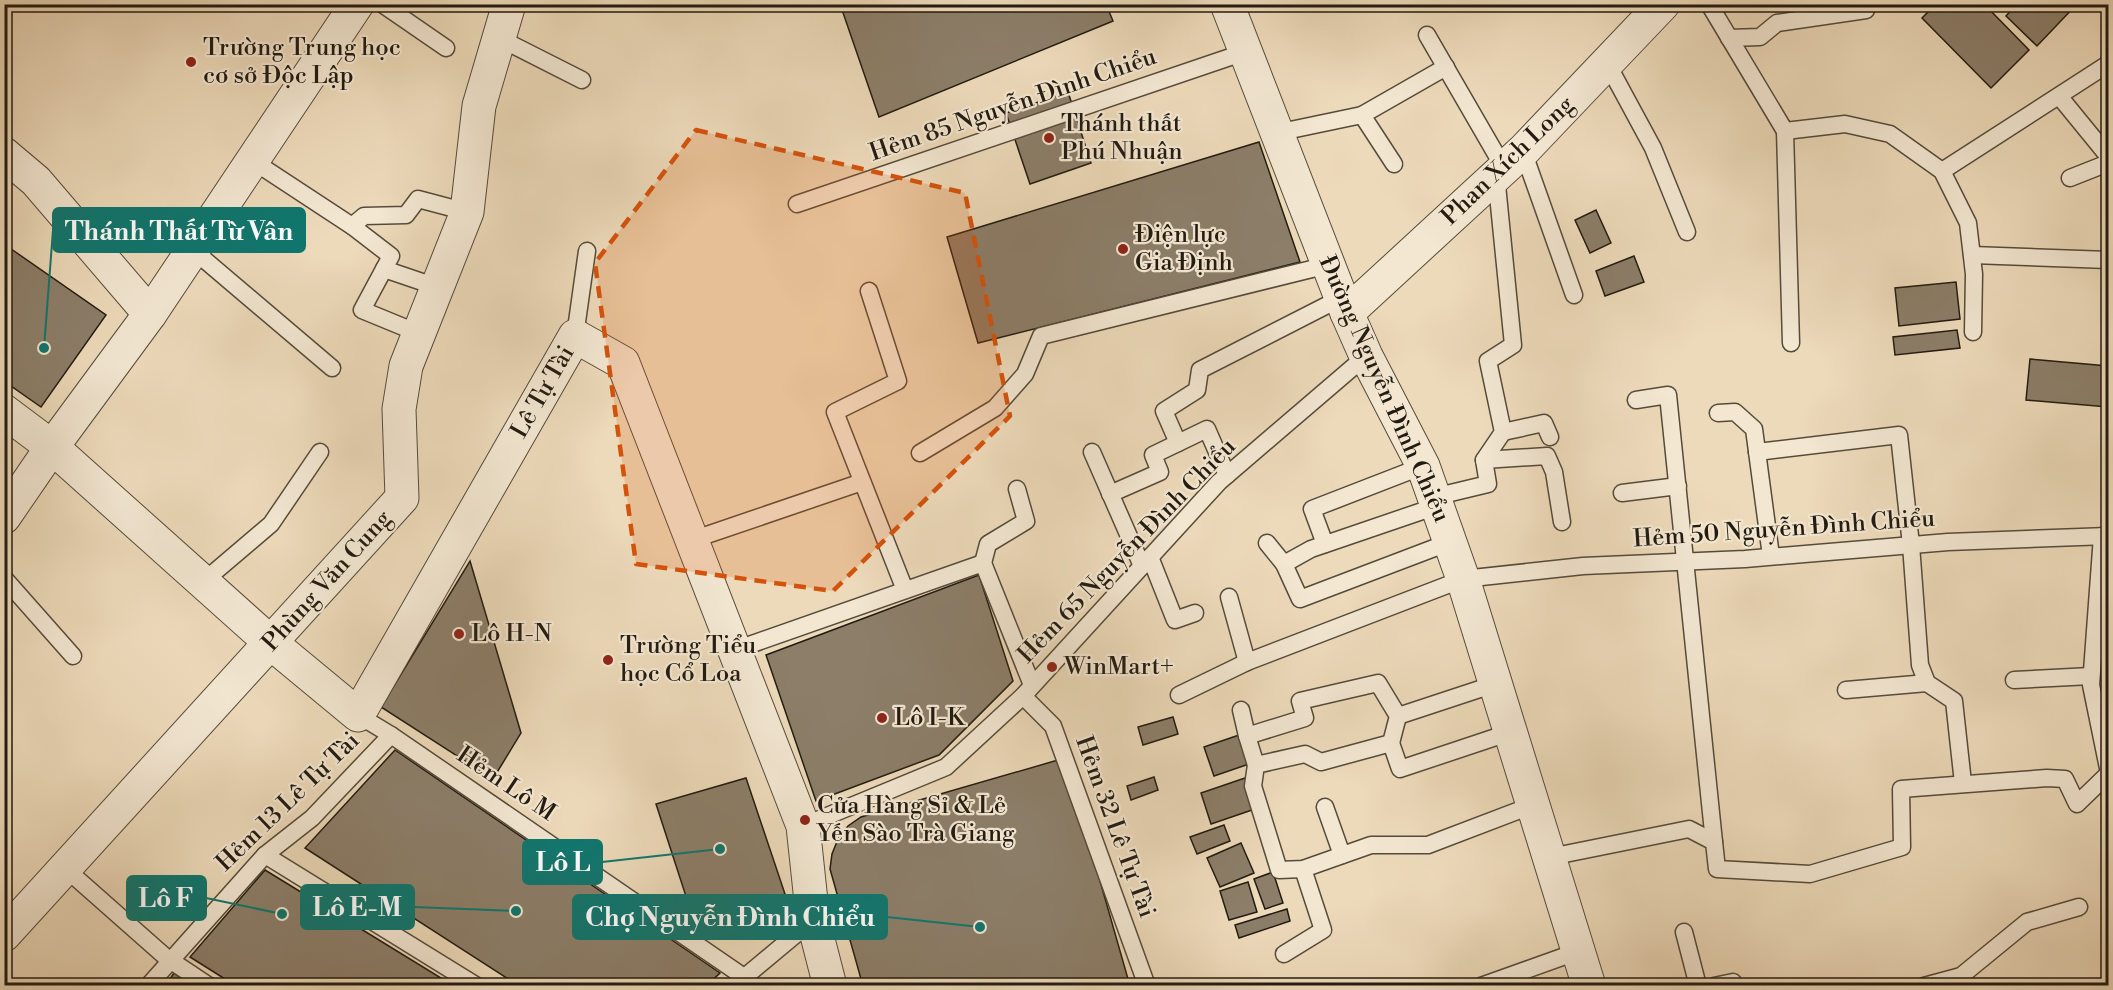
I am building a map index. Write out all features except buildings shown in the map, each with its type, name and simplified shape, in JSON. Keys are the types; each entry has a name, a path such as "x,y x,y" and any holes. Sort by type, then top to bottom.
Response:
{"street":[{"path":"4,517 52,447 150,314 357,4"},
{"name":"Phùng Văn Cung","path":"5,934 402,498 399,409 406,366 467,212 479,106 509,4"},
{"name":"Đường Nguyễn Đình Chiểu","path":"1227,4 1344,305 1366,356 1423,466 1463,579 1589,986"},
{"name":"Phan Xích Long","path":"1344,305 1508,165 1663,4"},
{"path":"4,154 36,182 150,314"},
{"name":"Lê Tự Tài","path":"358,715 575,336 623,363 803,826 813,920 830,986"},
{"path":"4,411 52,447 271,643 358,715"}],"lane":[{"path":"382,4 447,48"},
{"path":"1708,4 1785,131 1791,343"},
{"path":"1729,38 1760,37 1777,23 1863,7"},
{"path":"1427,35 1508,165 1574,295"},
{"path":"499,38 582,80"},
{"name":"Hẻm 85 Nguyễn Đình Chiểu","path":"797,204 1245,52"},
{"path":"1607,63 1653,148 1687,232"},
{"path":"1942,171 2109,64"},
{"path":"1276,133 1362,115 1446,67"},
{"path":"2059,96 2109,156"},
{"path":"1362,115 1394,164"},
{"path":"1785,131 1845,124 1890,134 1942,171 1968,223 1974,274 1973,332"},
{"path":"253,161 352,226 391,256 362,310 418,333"},
{"path":"2070,178 2109,163"},
{"path":"1503,432 1488,361 1513,345 1508,165"},
{"path":"352,226 364,216 406,215 418,199 467,212"},
{"path":"194,250 332,368"},
{"path":"575,336 587,251"},
{"path":"1972,255 2109,260"},
{"path":"921,453 995,408 1025,374 1041,336 1328,265"},
{"path":"384,269 437,287"},
{"path":"869,291 898,381 835,412 905,590"},
{"path":"1178,443 1164,411 1197,390 1200,370 1344,305"},
{"name":"Hẻm 65 Nguyễn Đình Chiểu","path":"803,826 946,767 1028,691 1227,475 1366,356"},
{"path":"1636,400 1668,394 1718,869 1810,874 1902,847 1901,789 1963,783 2065,779 2076,804 2109,774"},
{"path":"1718,413 1735,412 1754,429 1771,556"},
{"path":"1284,564 1311,549 1488,484 1484,460 1503,432 1544,423 1550,437"},
{"path":"1110,494 1160,472 1153,455 1207,429 1227,475"},
{"path":"1757,452 1899,435 1911,545 1920,665 1927,683 1954,700 1963,783"},
{"path":"204,581 271,524 320,452"},
{"path":"1092,452 1110,494 1175,620 1195,613"},
{"path":"1484,460 1547,456 1554,472 1562,522"},
{"path":"1325,544 1312,509 1423,466"},
{"path":"692,540 862,483"},
{"path":"1623,493 1677,486"},
{"path":"735,650 982,563 988,544 1026,520 1017,489"},
{"path":"2105,536 2091,685 2109,768"},
{"name":"Hẻm 50 Nguyễn Đình Chiểu","path":"1179,695 1247,662 1463,579 1583,566 1771,556 1911,545 2105,536"},
{"path":"1268,543 1284,564 1300,599 1450,542"},
{"name":"Hẻm 65 Nguyễn Đình Chiểu","path":"982,563 1028,691"},
{"path":"4,578 73,656"},
{"path":"1229,597 1247,662"},
{"path":"2014,680 2091,676"},
{"path":"1247,736 1305,718 1300,701 1378,683 1398,716 1391,743 1400,769 1511,732"},
{"path":"1846,690 1927,683"},
{"path":"1398,716 1495,684"},
{"name":"Hẻm 32 Lê Tự Tài","path":"1028,691 1053,726 1147,986"},
{"path":"1241,710 1256,765 1253,786 1279,870 1303,868 1371,844 1428,845 1533,804"},
{"name":"Hẻm Lô M","path":"358,715 391,735 739,981"},
{"name":"Hẻm 13 Lê Tự Tài","path":"148,986 173,962 265,855 312,818 391,735"},
{"path":"1256,765 1305,754 1321,762 1391,743"},
{"path":"1325,807 1342,855"},
{"path":"1550,857 1689,830 1714,842"},
{"path":"265,855 477,986"},
{"path":"1284,954 1323,930 1303,868"},
{"path":"66,869 173,962 210,986"},
{"path":"1924,986 1962,981 2027,922 2079,907"},
{"path":"739,981 813,920"},
{"path":"1684,932 1698,986"},
{"path":"1481,986 1579,951"},
{"path":"1714,986 1733,982 1733,986"}],"highlighted area":[{"path":"696,130 965,193 1010,416 833,591 636,564 595,263"}],"place":[{"name":"Trường Trung học cơ sở Độc Lập","path":"191,62"},
{"name":"Thánh thất Phú Nhuận","path":"1049,138"},
{"name":"Điện lực Gia Định","path":"1123,249"},
{"name":"Thánh Thất Từ Vân","path":"44,348"},
{"name":"Lô H-N","path":"459,634"},
{"name":"Trường Tiểu học Cổ Loa","path":"608,660"},
{"name":"WinMart+","path":"1052,667"},
{"name":"Lô I-K","path":"882,718"},
{"name":"Cửa Hàng Sỉ & Lẻ Yến Sào Trà Giang","path":"805,820"},
{"name":"Lô L","path":"720,849"},
{"name":"Lô E-M","path":"516,911"},
{"name":"Lô F","path":"282,914"},
{"name":"Chợ Nguyễn Đình Chiểu","path":"980,927"}]}
